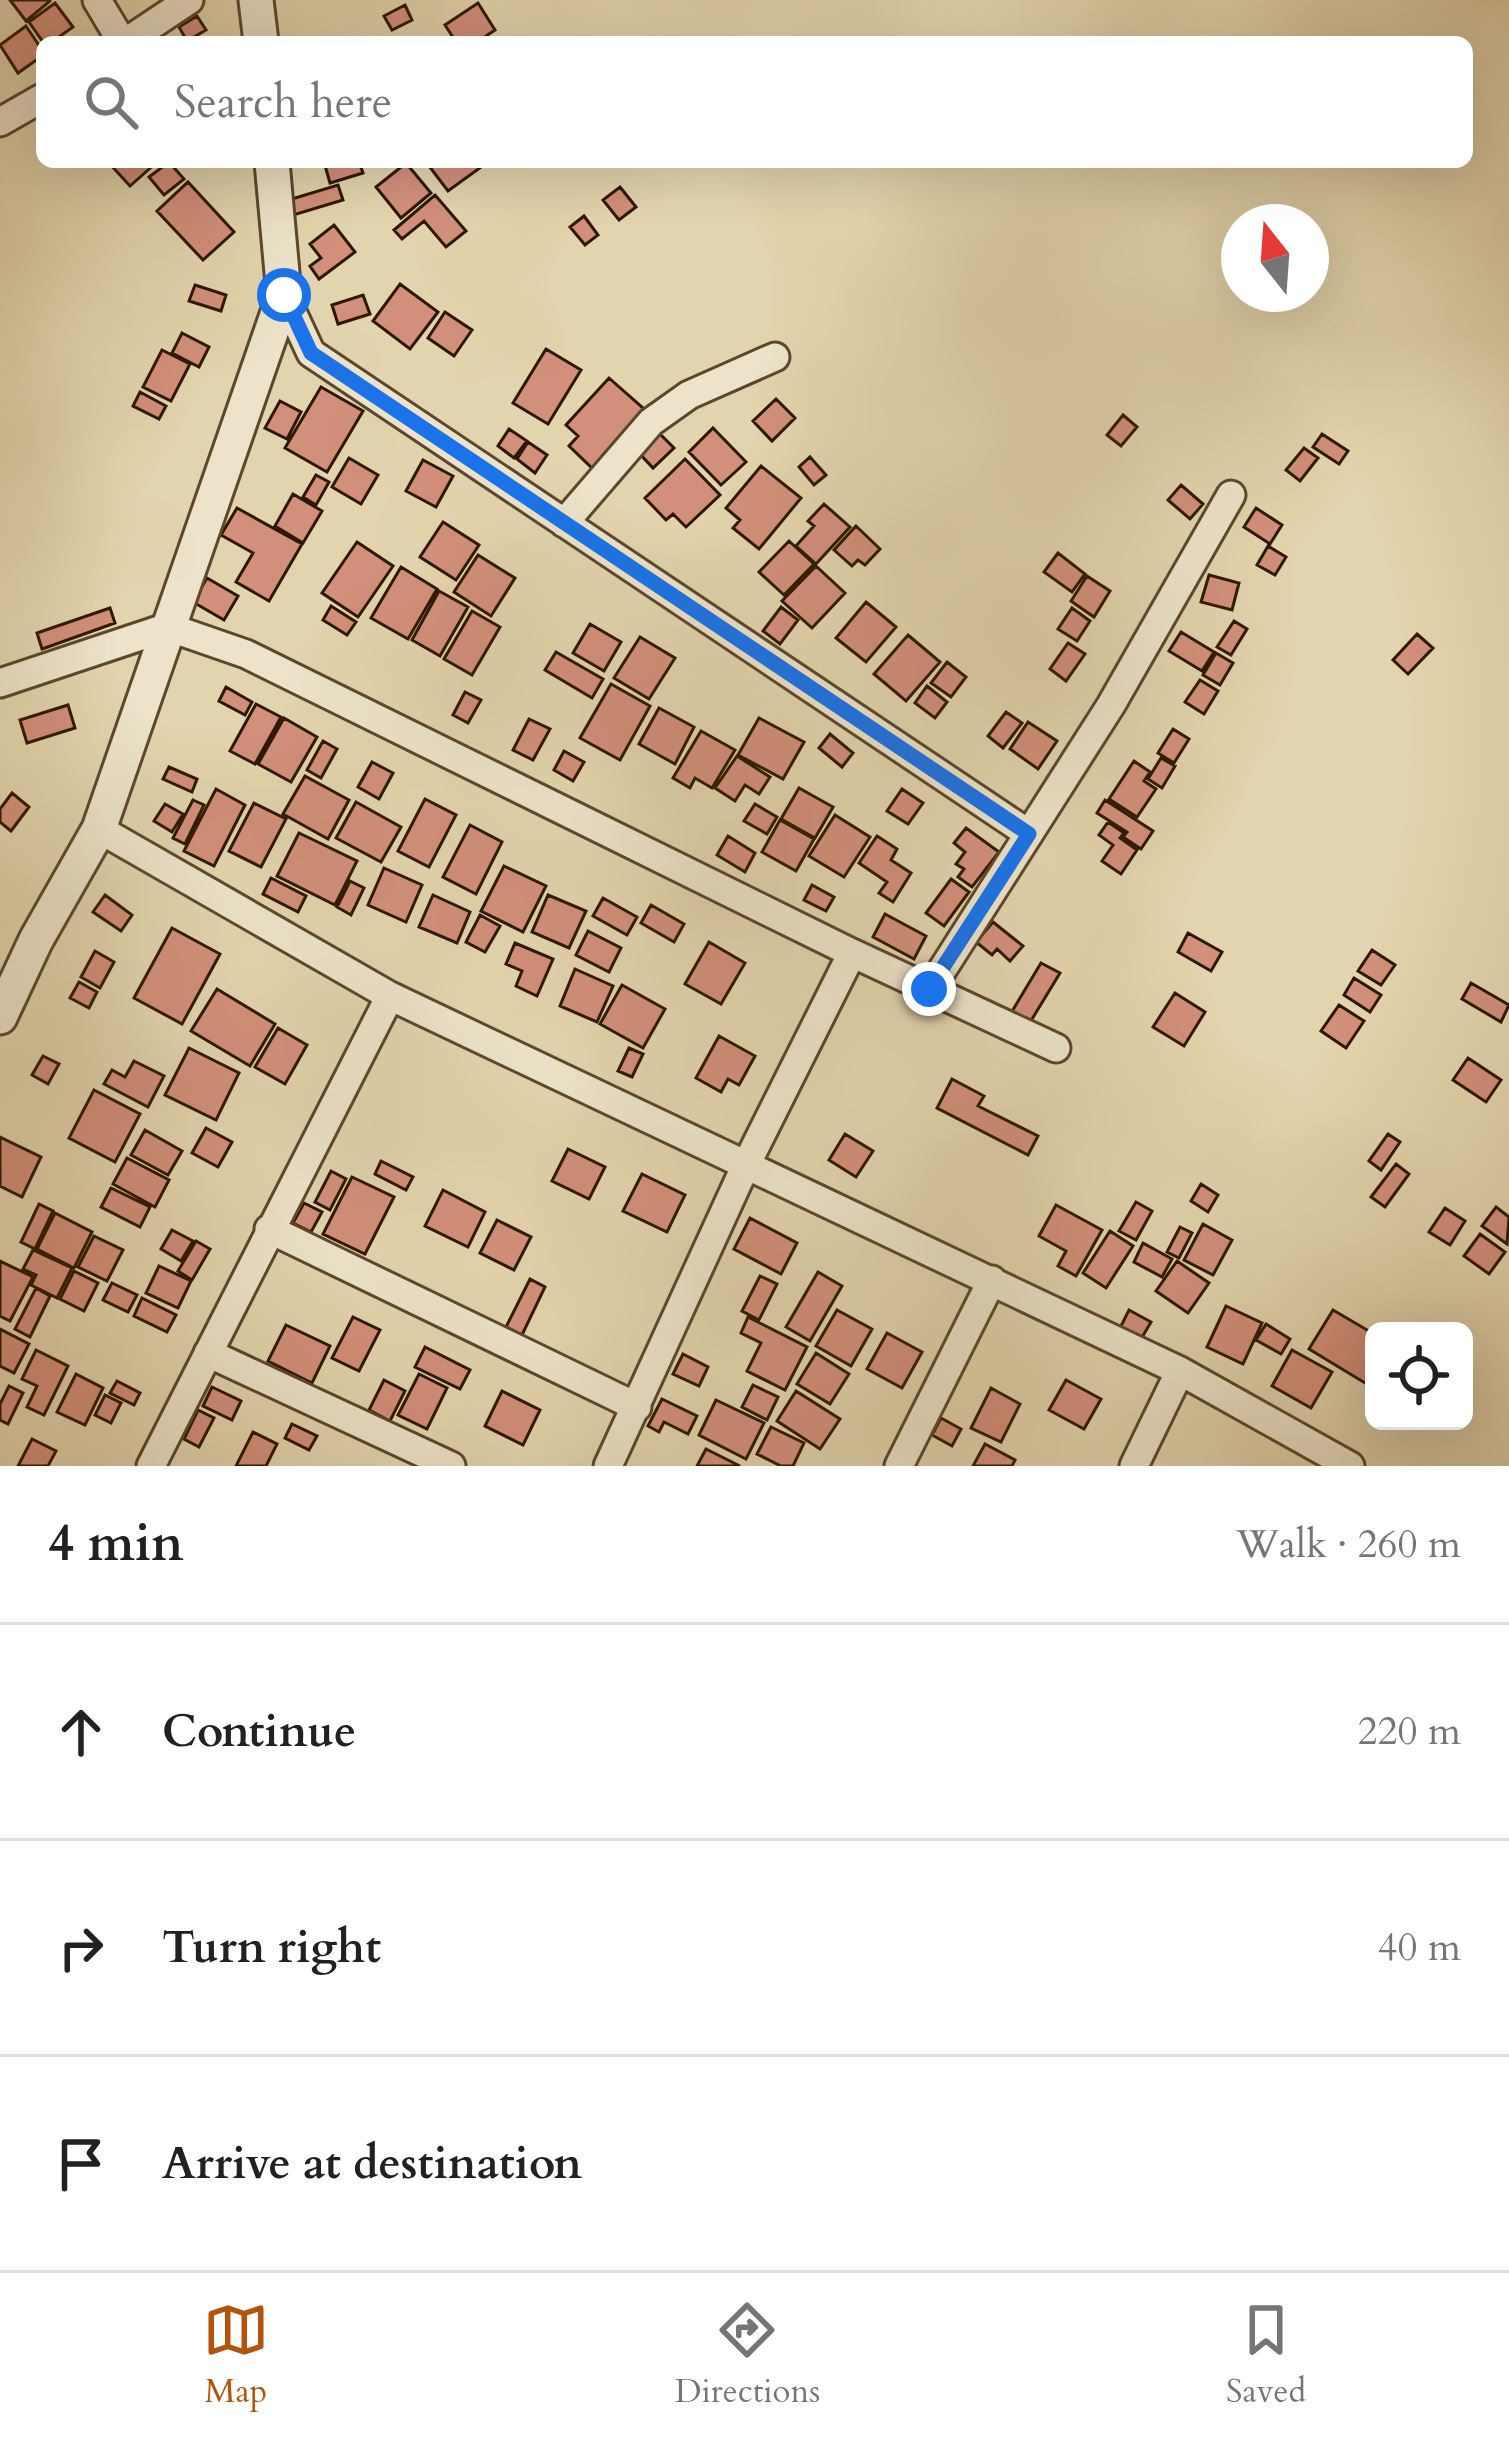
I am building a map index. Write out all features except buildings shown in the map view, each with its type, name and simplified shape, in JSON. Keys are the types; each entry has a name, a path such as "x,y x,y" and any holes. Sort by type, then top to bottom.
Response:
{"street":[{"path":"97,0 120,36"},
{"path":"133,36 189,0"},
{"path":"256,0 260,36"},
{"path":"0,122 36,100"},
{"path":"273,168 284,295 311,353 1029,834"},
{"path":"0,1017 99,829 284,295"},
{"path":"564,524 650,422 689,395 775,357"},
{"path":"929,989 1111,705 1231,495"},
{"path":"0,683 169,627 246,655 1057,1048"},
{"path":"99,829 390,996 1180,1371 1350,1466"},
{"path":"608,1466 745,1167 853,953"},
{"path":"151,1466 390,996"},
{"path":"269,1229 637,1406"},
{"path":"898,1466 992,1280"},
{"path":"208,1353 451,1466"},
{"path":"1135,1466 1180,1371"}],"route":[{"path":"284,295 311,353 1029,834 929,989"}]}
